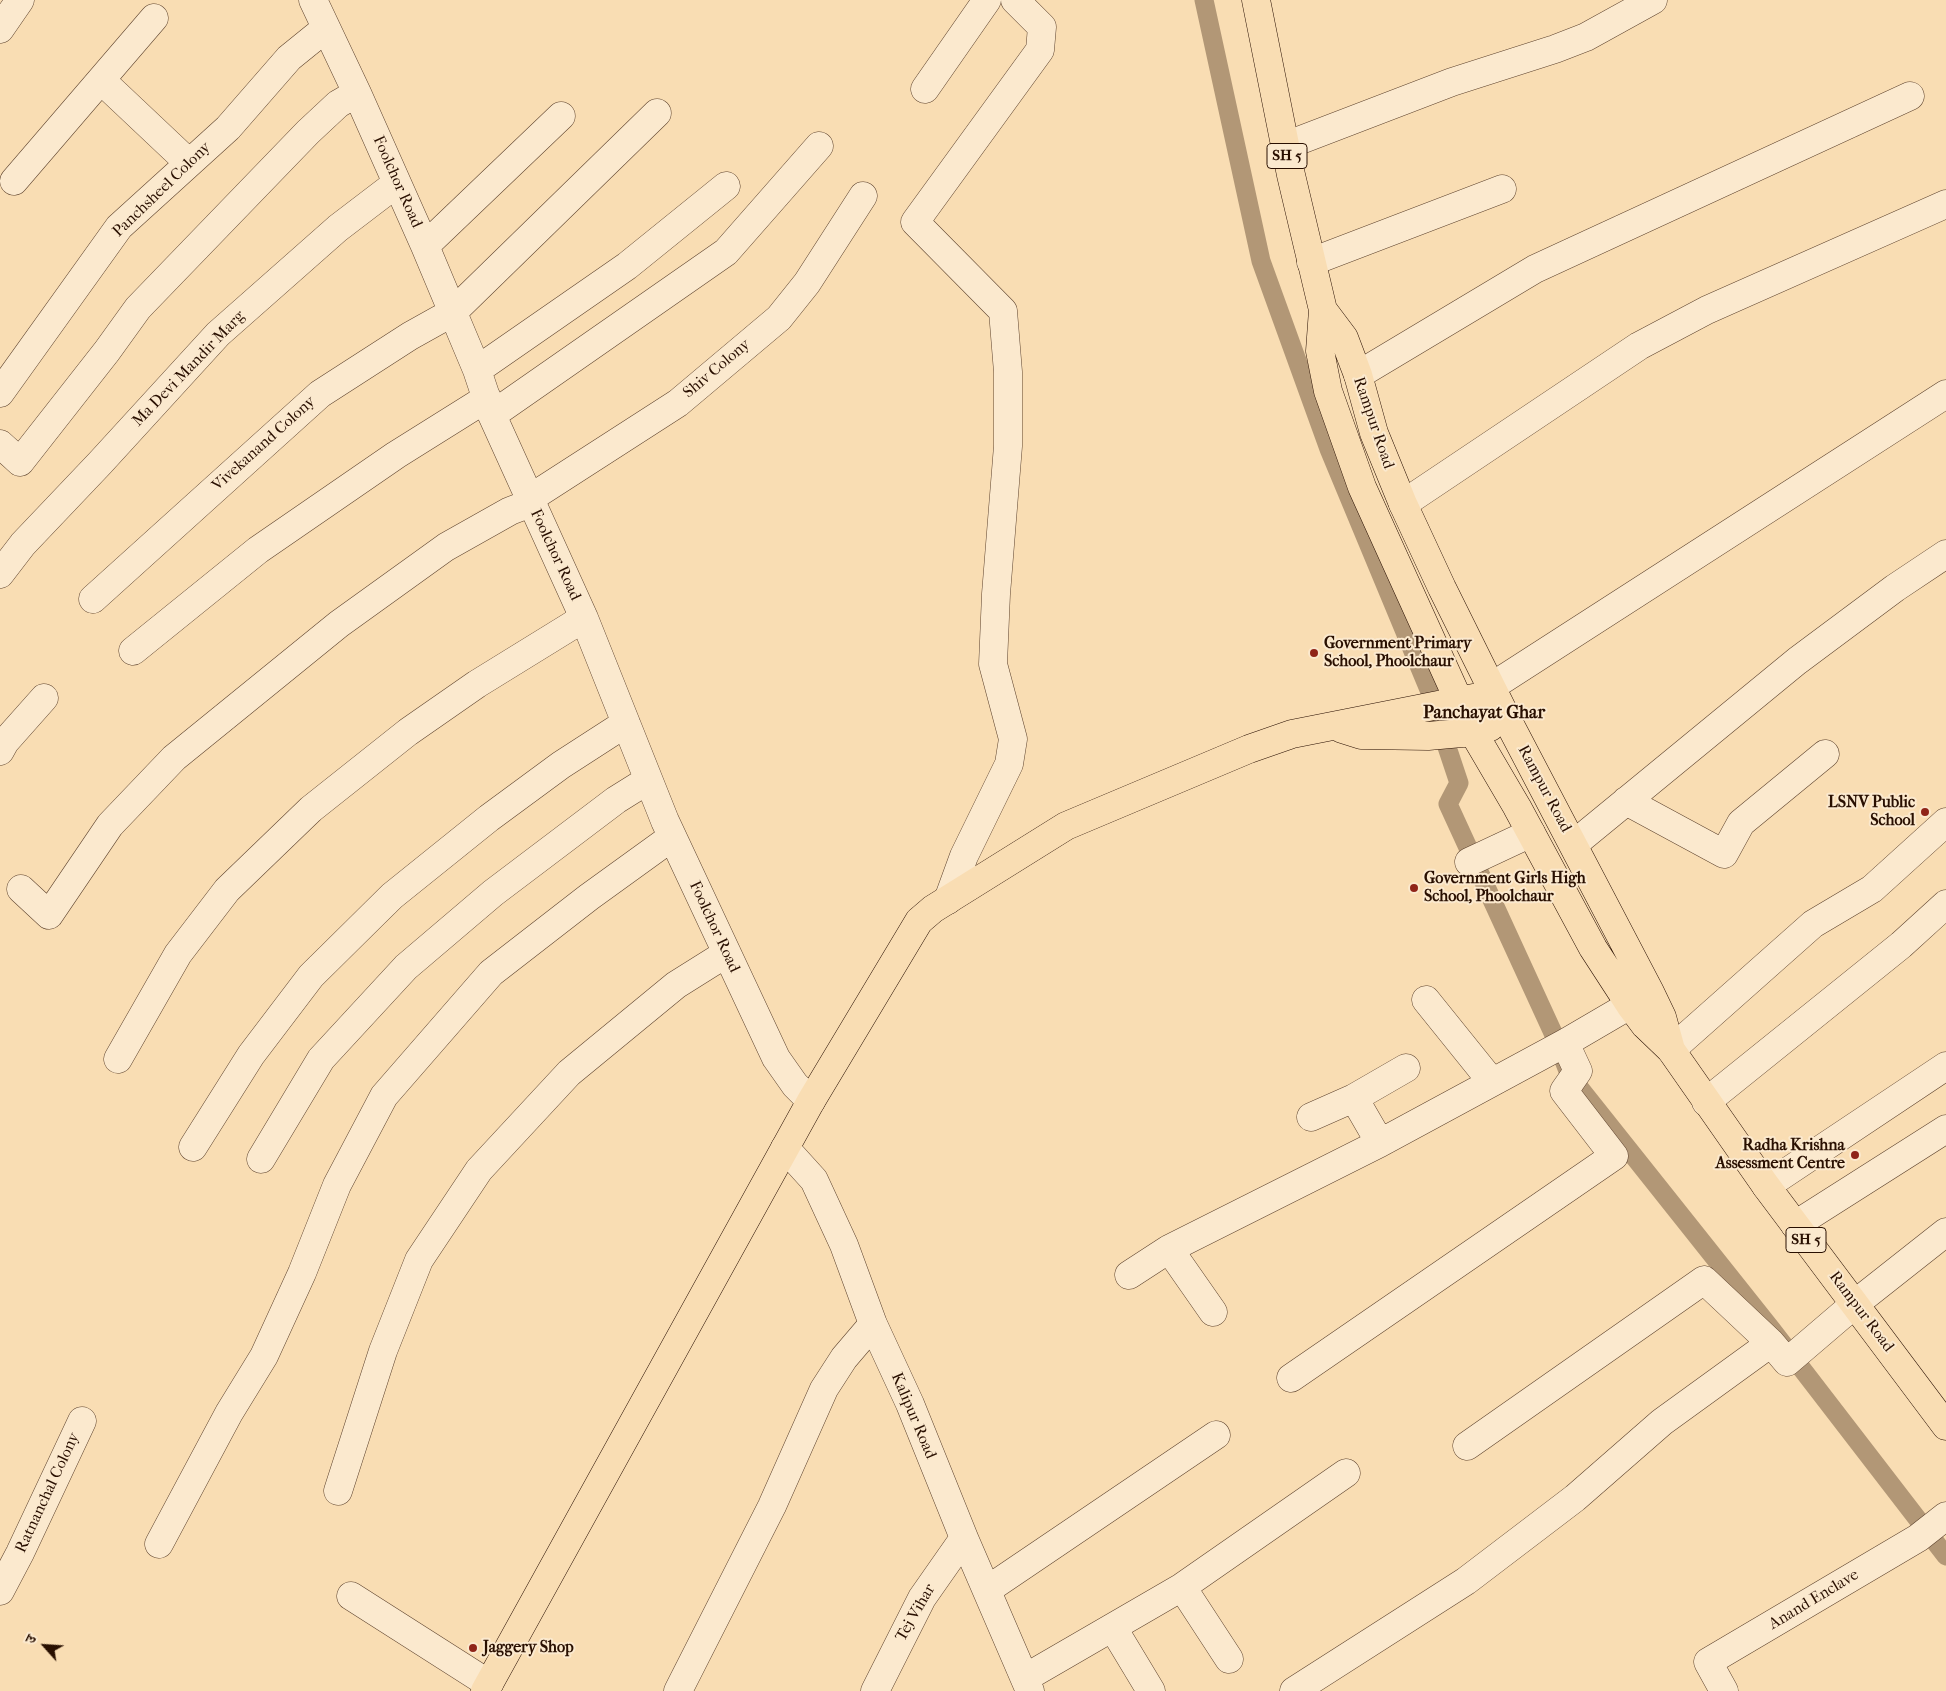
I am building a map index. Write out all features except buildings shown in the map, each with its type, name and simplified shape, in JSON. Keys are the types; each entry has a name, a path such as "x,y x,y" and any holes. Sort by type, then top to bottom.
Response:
{"main road":[{"name":"Rampur Road","path":"1256,0 1285,146 1323,310 1344,338 1358,375 1374,434 1403,504 1442,588 1492,690 1574,844 1662,1017 1671,1050 1706,1102 1795,1225 1942,1413"},
{"path":"1323,310 1320,351 1328,391 1362,487 1472,732 1531,833 1594,948 1645,1025 1671,1050"},
{"path":"487,1688 784,1148 919,921 933,908 1066,826 1249,749 1292,734 1458,700 1492,690"},
{"path":"1334,726 1362,735 1428,736 1472,732 1508,721"}],"street":[{"path":"0,28 20,0"},
{"name":"Foolchor Road","path":"313,0 357,93 425,246 530,501 584,618 672,837 776,1058 795,1085 811,1101"},
{"path":"925,89 987,0"},
{"path":"948,900 964,856 1010,764 1013,739 993,664 996,594 1008,446 1008,372 1003,311 915,222 1040,50 1042,28 1015,0"},
{"path":"1285,146 1452,82 1555,49 1586,37 1653,0"},
{"path":"14,181 154,18"},
{"name":"Panchsheel Colony","path":"0,393 119,227 228,128 289,58 326,28"},
{"path":"101,80 189,163"},
{"path":"0,444 20,462 107,351 138,308 308,132 338,104 357,93"},
{"path":"1358,375 1535,269 1910,96"},
{"name":"Vivekanand Colony","path":"93,599 320,394 410,336 453,312 657,112"},
{"path":"425,246 561,116"},
{"path":"133,651 258,550 396,454 490,407 726,252 819,146"},
{"name":"Ma Devi Mandir Marg","path":"0,574 23,544 218,334 338,228 397,183"},
{"path":"477,370 627,266 726,186"},
{"path":"1311,262 1502,189"},
{"name":"Shiv Colony","path":"21,889 49,915 110,825 174,758 354,613 446,547 530,501 678,403 779,318 807,282 863,196"},
{"path":"1403,504 1639,346 1707,310 1946,204"},
{"path":"1492,690 1946,394"},
{"path":"1574,844 1797,661 1895,588 1946,554"},
{"path":"118,1059 178,954 227,890 311,809 408,732 477,684 584,618"},
{"path":"0,751 5,742 44,698"},
{"path":"193,1146 251,1055 311,976 392,896 489,818 561,765 626,723"},
{"path":"1626,801 1724,854 1741,823 1825,754"},
{"path":"261,1159 321,1059 406,967 493,893 616,800 648,780"},
{"path":"1671,1050 1814,924 1872,889 1946,822"},
{"path":"1476,859 1531,833"},
{"path":"159,1544 229,1413 264,1356 302,1273 337,1184 384,1096 491,973 589,897 672,837"},
{"path":"1706,1102 1901,945 1946,904"},
{"path":"338,1491 383,1351 419,1260 479,1170 569,1073 676,984 726,953"},
{"path":"1426,1000 1492,1082"},
{"path":"1129,1275 1170,1249 1380,1143 1558,1047 1630,1005"},
{"path":"1291,1378 1614,1156 1564,1091 1578,1071 1558,1047"},
{"path":"1766,1186 1946,1066"},
{"path":"1311,1117 1354,1098 1406,1068"},
{"path":"1354,1098 1380,1143"},
{"path":"1795,1225 1946,1129"},
{"name":"Kalipur Road","path":"784,1148 814,1180 844,1245 873,1324 910,1404 964,1538 1028,1684"},
{"path":"1294,1691 1466,1581 1575,1498 1662,1422 1786,1351 1856,1304 1946,1232"},
{"path":"1170,1249 1213,1312"},
{"path":"1467,1446 1704,1280 1786,1351"},
{"path":"678,1691 772,1506 824,1389 844,1358 873,1324"},
{"name":"Ratnanchal Colony","path":"0,1591 20,1553 82,1421"},
{"path":"986,1590 1216,1435"},
{"path":"1028,1684 1113,1628 1182,1587 1346,1473"},
{"name":"Anand Enclave","path":"1724,1691 1708,1662 1933,1526"},
{"name":"Tej Vihar","path":"875,1691 922,1598 964,1538"},
{"path":"1182,1587 1229,1659"},
{"path":"351,1596 487,1688"},
{"path":"1113,1628 1151,1691"}],"waterway":[{"path":"1204,0 1261,261 1329,449 1440,716"},
{"path":"1445,741 1459,783 1448,804 1554,1035 1570,1076 1772,1330 1946,1556"}],"place":[{"name":"Government Primary School, Phoolchaur","path":"1314,653"},
{"name":"LSNV Public School","path":"1925,812"},
{"name":"Government Girls High School, Phoolchaur","path":"1414,888"},
{"name":"Radha Krishna Assessment Centre","path":"1855,1155"},
{"name":"Jaggery Shop","path":"473,1648"}],"district":[{"name":"Panchayat Ghar","path":"1484,714"}]}
